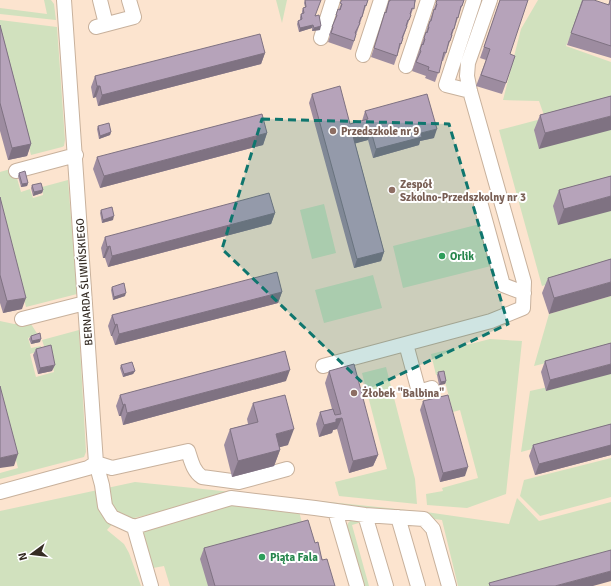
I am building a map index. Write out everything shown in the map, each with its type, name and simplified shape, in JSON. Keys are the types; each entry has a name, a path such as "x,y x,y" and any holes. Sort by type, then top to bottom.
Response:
{"street":[{"name":"BERNARDA ŚLIWIŃSKIEGO","path":"64,0 76,155 96,463 102,485 105,506 112,517 134,527"},
{"path":"100,0 101,25 134,17 129,0"},
{"path":"321,38 333,0"},
{"path":"363,55 381,0"},
{"path":"406,66 428,0"},
{"path":"470,91 446,85 474,0"},
{"path":"323,366 491,321 523,308 524,288 467,76 468,63 490,0"},
{"path":"16,171 76,155"},
{"path":"481,205 503,285 524,288"},
{"path":"22,320 85,303"},
{"path":"406,344 419,392 432,388"},
{"path":"0,492 88,468 96,463 112,468 188,450 194,469 197,474 202,477 239,482 287,468"},
{"path":"151,586 134,527 232,498 365,515 424,519 433,529 449,586"},
{"path":"335,511 357,586"},
{"path":"365,515 386,586"},
{"path":"398,517 418,586"}],"highlighted area":[{"path":"262,119 449,124 508,324 369,389 222,249"}],"green space":[{"path":"44,0 51,0 54,4 56,20 0,14 0,8 47,14"},
{"path":"276,0 287,0 282,23"},
{"path":"538,0 586,0 566,46 611,62 611,267 542,286 499,130 545,118 539,101 503,100 521,29"},
{"path":"0,20 57,27 65,140 64,146 62,147 31,155 0,34"},
{"path":"14,168 21,192 30,189 33,198 43,195 42,187 68,180 77,294 26,307 0,208 0,172"},
{"path":"324,204 336,253 312,259 300,210"},
{"name":"Orlik","path":"480,224 491,266 403,288 393,246"},
{"path":"373,275 382,308 324,323 315,290"},
{"path":"611,296 611,347 534,366 549,314"},
{"path":"0,321 14,324 31,324 38,335 28,338 31,348 41,346 42,350 30,354 36,377 54,372 49,349 45,349 42,340 79,330 86,452 84,457 0,479 0,473 18,468 0,398"},
{"path":"490,339 522,341 506,494 467,508 427,505 426,494 443,491 442,488 478,478 460,410 453,412 443,374 436,375 431,354"},
{"path":"386,367 415,479 417,504 339,496 335,482 387,469 362,373"},
{"path":"611,373 611,428 521,452 530,391"},
{"path":"611,458 611,497 540,516 520,496 524,480"},
{"path":"135,482 426,512 509,524 517,498 539,521 611,502 611,555 497,586 458,586 442,520 232,495 134,518 122,519 115,522 107,530 124,544 129,553 141,586 0,586 0,511"},
{"path":"227,504 299,511 304,531 208,586 170,586 164,566 153,568 143,535 143,530"},
{"path":"356,519 362,522 352,525 369,586 363,586 347,526 350,521"}],"building":[{"path":"305,0 321,0 315,16 319,15 321,26 314,28 313,25 300,28 298,21 302,19 301,14 304,13 303,8 306,7"},
{"path":"342,0 368,0 355,33 354,41 331,33 338,9 340,10 342,4 340,3"},
{"path":"390,0 415,0 414,9 412,8 397,56 374,48"},
{"path":"437,0 464,0 446,53 444,52 439,73 428,70 429,67 416,62 434,9 435,10"},
{"path":"500,0 528,0 510,54 515,56 506,83 481,75 490,49 484,47"},
{"path":"583,0 594,0 609,5 611,0 611,46 571,33"},
{"path":"0,25 31,144 12,148 0,103"},
{"path":"260,34 265,53 102,95 100,86 97,86 95,76"},
{"path":"340,86 350,124 368,119 365,111 427,94 437,129 421,133 422,137 376,149 371,131 353,136 384,252 357,259 312,94"},
{"path":"611,96 611,116 545,133 540,115"},
{"path":"262,114 267,133 104,176 97,157"},
{"path":"109,123 111,132 100,136 98,126"},
{"path":"25,171 28,183 22,184 19,173"},
{"path":"611,176 611,196 564,209 559,190"},
{"path":"41,183 43,190 34,192 32,185"},
{"path":"269,193 275,213 112,256 110,246 107,247 105,237"},
{"path":"0,197 26,298 7,301 0,275"},
{"path":"112,207 114,216 103,220 101,210"},
{"path":"611,259 611,282 554,298 548,278"},
{"path":"277,272 282,292 119,334 117,324 115,325 112,315"},
{"path":"124,283 126,293 114,297 112,287"},
{"path":"40,333 41,339 32,341 31,336"},
{"path":"611,343 611,364 550,380 545,361"},
{"path":"51,345 55,365 40,368 36,349"},
{"path":"285,351 290,370 127,413 125,404 123,405 120,395"},
{"path":"132,362 135,371 124,374 121,365"},
{"path":"354,364 378,455 353,461 342,418 336,419 336,422 324,425 320,412 333,409 335,415 341,414 329,371"},
{"path":"444,371 446,381 441,382 438,372"},
{"path":"0,386 18,454 0,458"},
{"path":"285,395 294,429 276,434 280,450 238,461 230,429 258,422 253,403"},
{"path":"448,395 468,467 443,473 423,401"},
{"path":"611,424 611,445 539,464 533,445"},
{"name":"Piąta Fala","path":"308,520 315,543 318,542 322,560 327,559 335,586 215,586 204,548"},
{"path":"611,550 611,571 555,586 490,586 489,583"}],"place":[{"name":"Przedszkole nr 9","path":"333,131"},
{"name":"Zespół Szkolno-Przedszkolny nr 3","path":"392,190"},
{"name":"Orlik","path":"442,256"},
{"name":"Żłobek \"Balbina\"","path":"354,393"},
{"name":"Piąta Fala","path":"262,557"}]}
